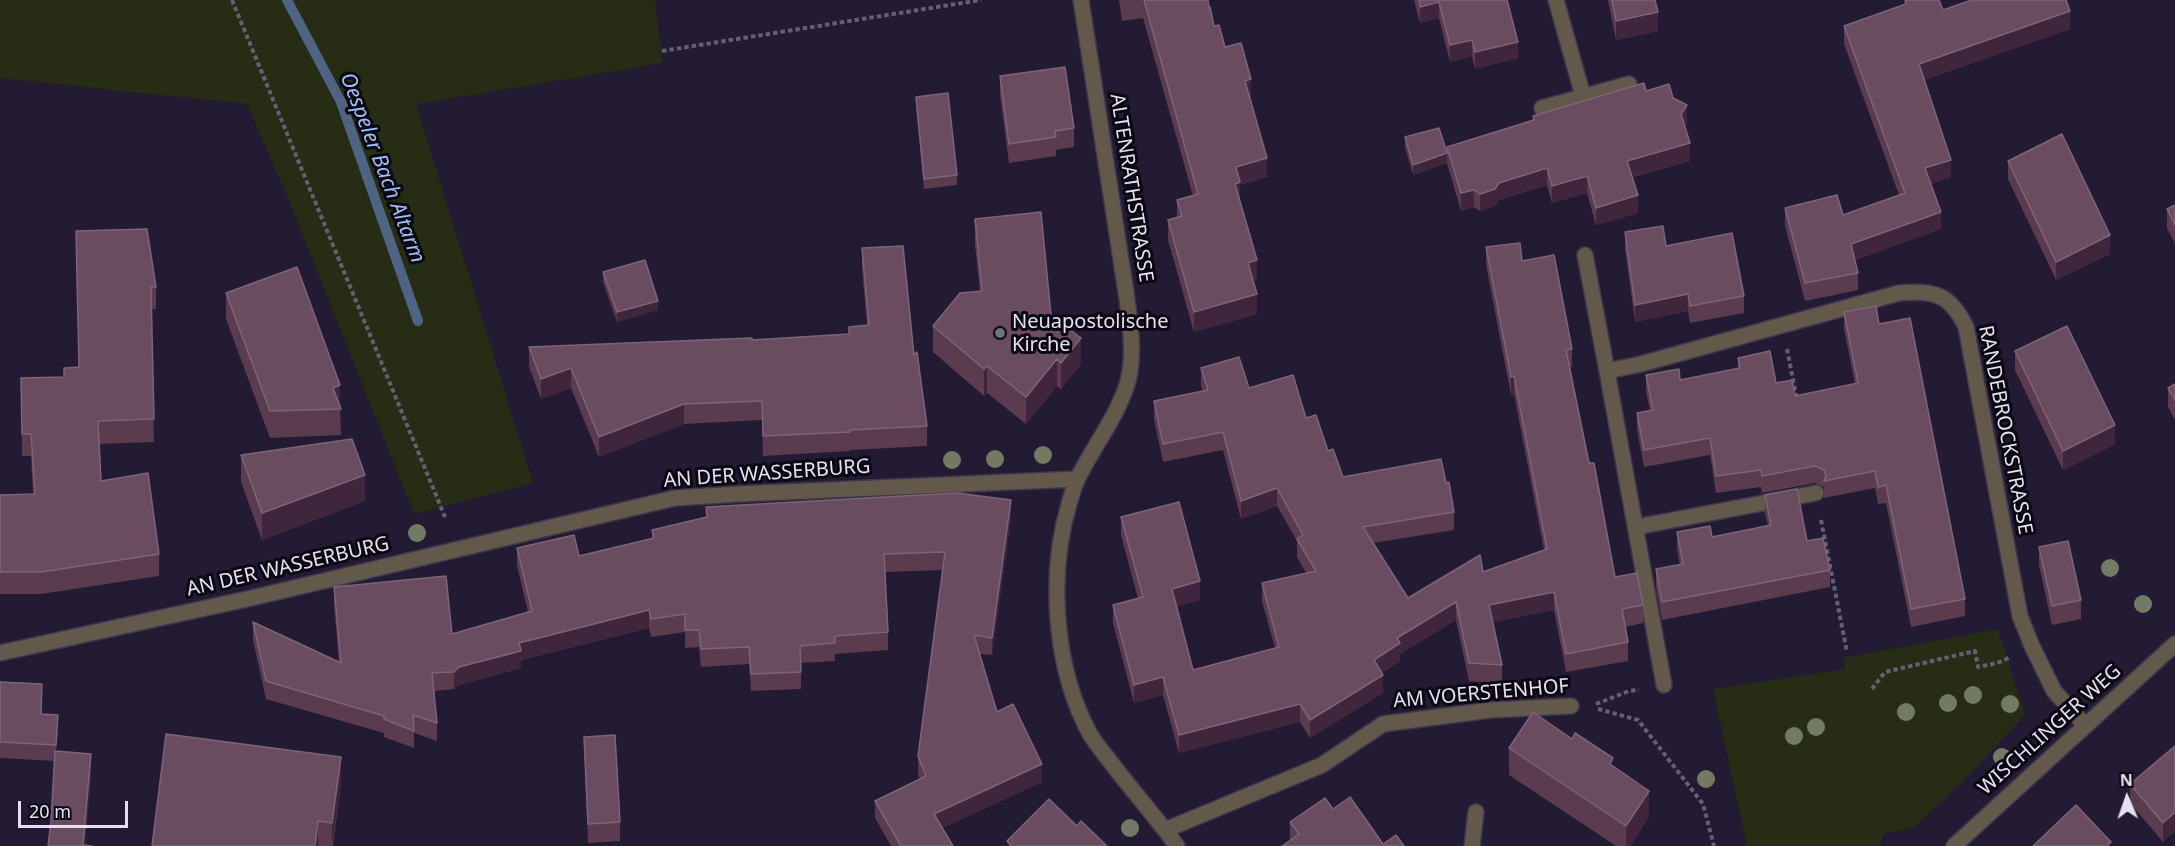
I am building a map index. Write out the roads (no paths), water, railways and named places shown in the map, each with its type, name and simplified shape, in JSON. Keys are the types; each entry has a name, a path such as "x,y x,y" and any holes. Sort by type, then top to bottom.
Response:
{"street":[{"name":"ALTENRATHSTRASSE","path":"1077,479 1115,414 1128,380 1132,346 1127,299 1081,0"},
{"path":"1556,0 1583,96"},
{"path":"1542,108 1629,84"},
{"path":"1585,255 1664,685"},
{"name":"RANDEBROCKSTRASSE","path":"1607,372 1899,293 1921,291 1942,297 1956,308 1966,327 2020,616 2054,691 2085,725"},
{"name":"AN DER WASSERBURG","path":"0,653 247,599 675,498 1077,479"},
{"path":"1077,479 1059,553 1057,600 1061,648 1070,686 1090,735 1177,846"},
{"path":"1636,527 1816,493"},
{"name":"WISCHLINGER WEG","path":"1954,846 2175,644"},
{"name":"AM VOERSTENHOF","path":"1165,830 1322,765 1383,724 1491,710 1571,706"},
{"path":"1472,846 1476,812"}],"waterway":[{"name":"Oespeler Bach Altarm","path":"287,0 341,102 418,321"}],"place":[{"name":"Neuapostolische Kirche","path":"1000,333"}]}
